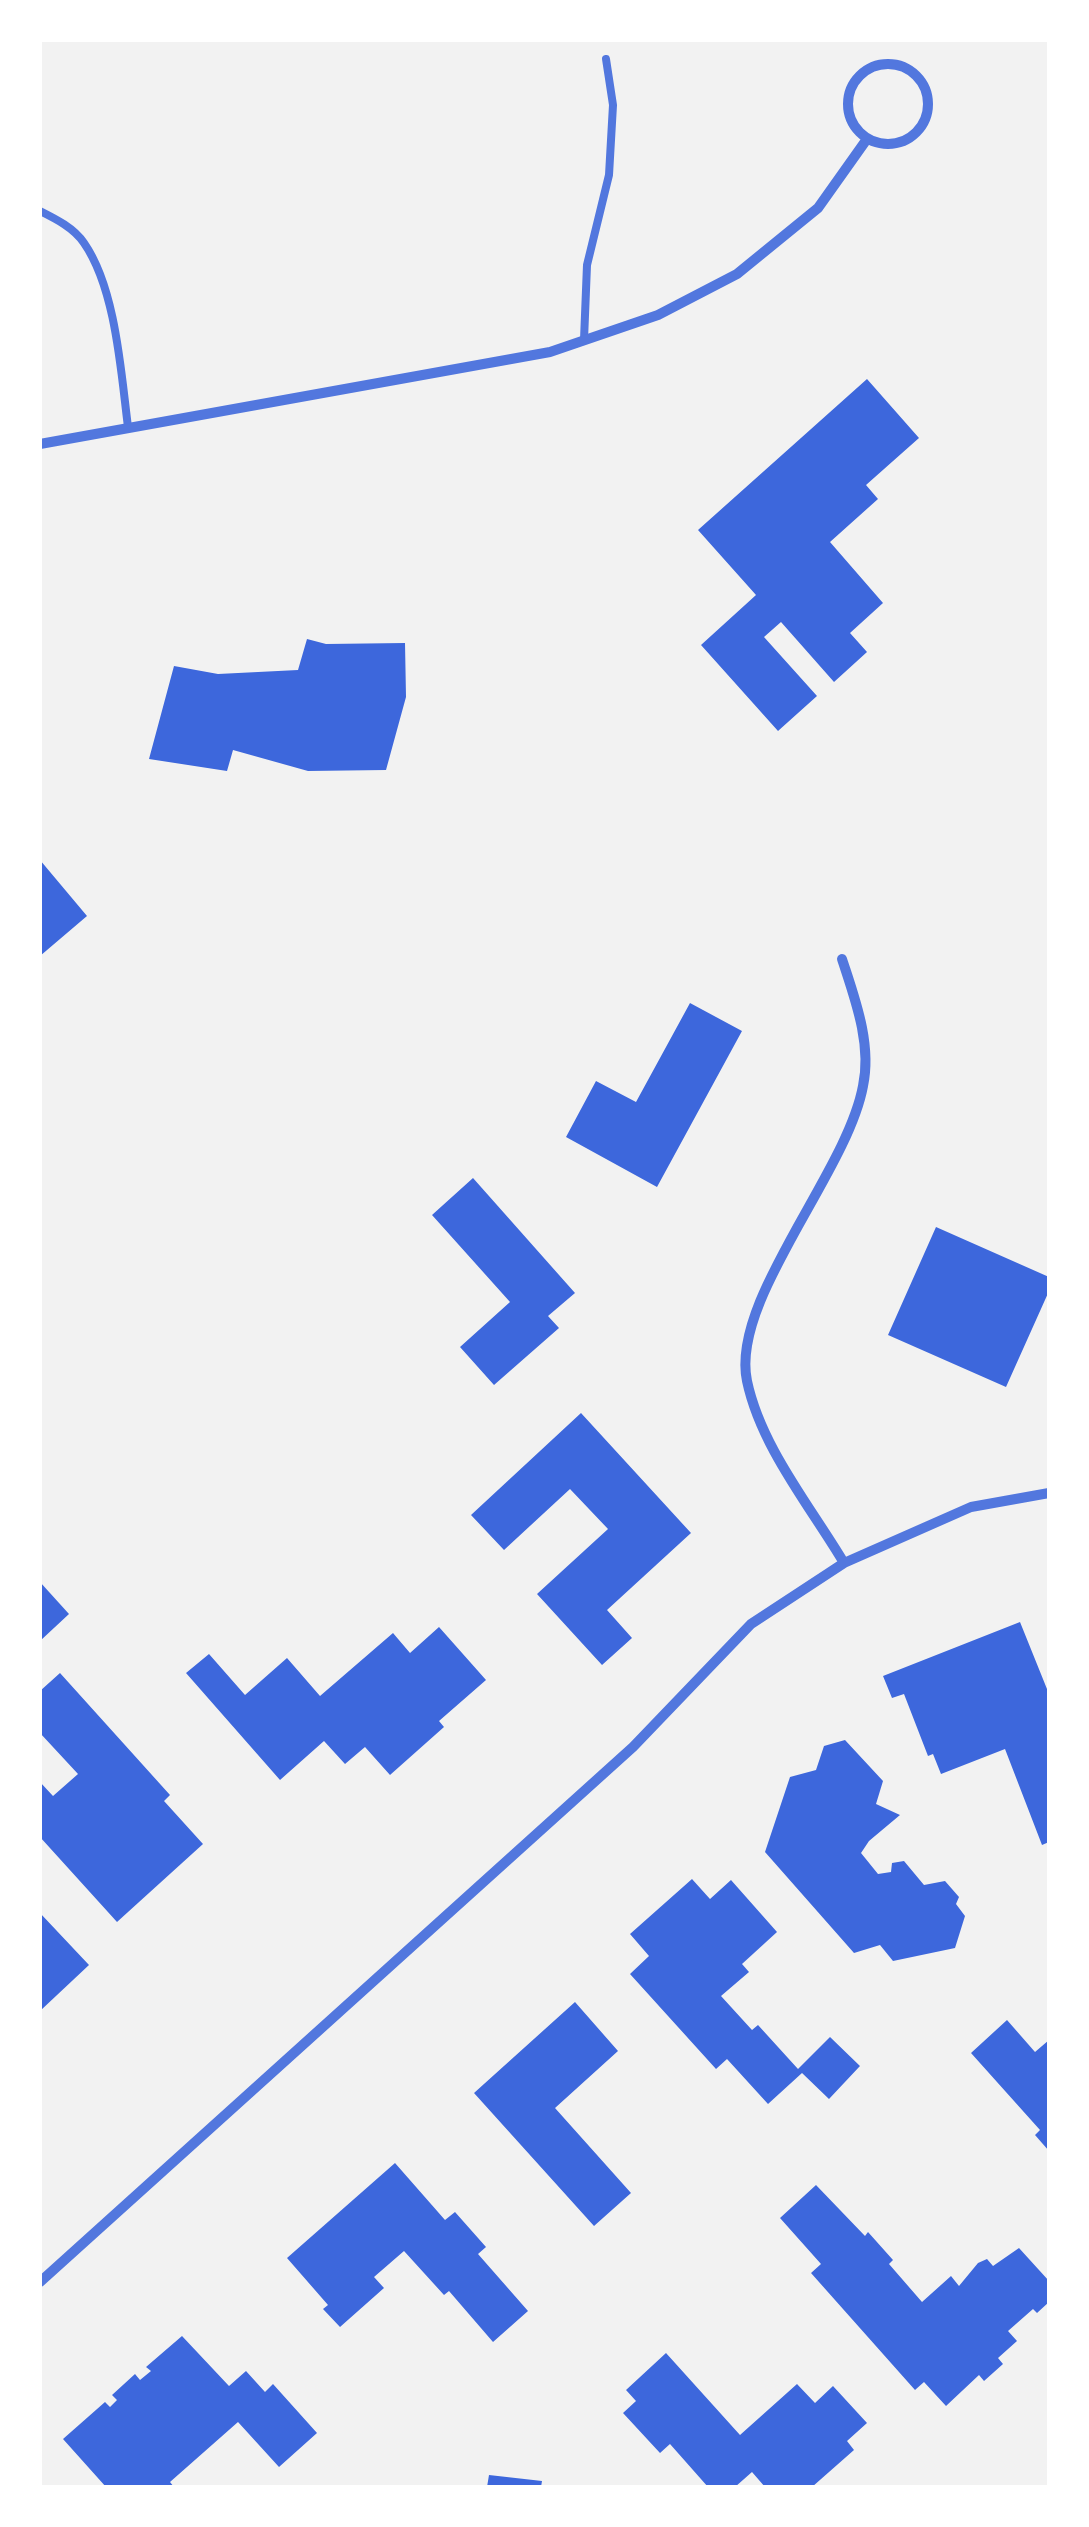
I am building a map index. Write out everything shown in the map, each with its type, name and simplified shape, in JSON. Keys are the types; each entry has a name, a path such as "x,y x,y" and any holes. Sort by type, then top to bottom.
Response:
{"street":[{"path":"899,65 910,70 927,92 926,120 918,132 894,144 867,138 851,120 847,107 854,82 873,66 899,65"},
{"path":"40,444 550,352 658,315 737,274 818,208 867,138"},
{"path":"842,959 862,1020 864,1086 829,1171 754,1312 746,1378 764,1431 844,1563"},
{"path":"40,2282 633,1746 751,1624 844,1563 971,1506 1049,1492"}],"lane":[{"path":"584,340 587,266 610,176 613,105 606,60"},
{"path":"40,211 61,222 85,244 110,308 128,427"}],"building":[{"path":"867,379 919,438 866,485 878,499 830,542 883,603 850,633 867,652 834,682 781,622 764,637 817,696 778,731 701,645 756,595 698,530"},
{"path":"307,639 326,644 405,643 406,697 386,770 308,771 233,750 227,771 149,759 174,666 218,674 298,670"},
{"path":"40,860 87,916 40,956"},
{"path":"690,1003 742,1031 657,1187 566,1137 596,1081 636,1102"},
{"path":"473,1178 575,1293 548,1316 559,1328 494,1385 460,1347 510,1302 432,1215"},
{"path":"936,1227 1049,1277 1049,1291 1006,1387 888,1335"},
{"path":"581,1413 691,1533 607,1610 632,1638 602,1665 537,1594 608,1529 570,1489 504,1550 471,1515"},
{"path":"40,1582 69,1614 40,1641"},
{"path":"1020,1622 1049,1694 1049,1842 1042,1845 1005,1749 941,1774 933,1754 928,1756 904,1694 892,1698 883,1676"},
{"path":"439,1627 486,1680 439,1721 444,1727 390,1775 365,1747 345,1764 324,1741 280,1780 186,1673 209,1654 245,1695 287,1658 320,1696 393,1633 410,1653"},
{"path":"60,1673 170,1795 164,1801 203,1844 117,1922 40,1837 40,1782 53,1796 78,1774 40,1733 40,1691"},
{"path":"845,1740 883,1781 876,1804 900,1815 869,1841 861,1853 878,1874 891,1872 892,1863 904,1861 924,1885 945,1881 959,1897 956,1904 965,1916 955,1948 893,1961 880,1945 854,1953 765,1852 790,1777 816,1770 824,1746"},
{"path":"692,1879 710,1899 731,1880 777,1932 742,1964 749,1972 721,1996 752,2030 758,2025 798,2069 830,2037 860,2066 829,2099 802,2073 768,2104 727,2059 716,2069 630,1974 649,1956 630,1934"},
{"path":"40,1913 89,1965 40,2011"},
{"path":"575,2002 618,2051 555,2108 631,2193 594,2226 474,2093"},
{"path":"1007,2020 1035,2052 1049,2040 1049,2151 1035,2135 1040,2130 971,2053"},
{"path":"395,2163 445,2220 455,2212 486,2247 478,2254 528,2311 493,2342 449,2291 444,2295 404,2251 374,2277 384,2288 340,2327 323,2309 328,2305 287,2258"},
{"path":"816,2185 865,2236 868,2232 922,2302 951,2276 959,2286 978,2263 987,2259 993,2266 1019,2248 1049,2281 1049,2302 1037,2313 1033,2309 1008,2331 1017,2341 998,2358 1003,2364 984,2381 979,2375 946,2406 924,2382 915,2390 811,2273 821,2264 780,2218"},
{"path":"182,2336 229,2386 246,2371 265,2392 273,2384 317,2433 279,2467 238,2422 170,2482 174,2487 106,2487 63,2439 105,2402 110,2407 117,2400 112,2395 135,2374 140,2380 151,2371 146,2367"},
{"path":"666,2353 740,2435 797,2384 815,2403 833,2386 867,2423 847,2441 854,2450 812,2487 765,2487 752,2472 735,2487 708,2487 670,2444 660,2453 623,2413 636,2401 626,2390"},
{"path":"489,2475 542,2481 541,2487 487,2487"}]}
